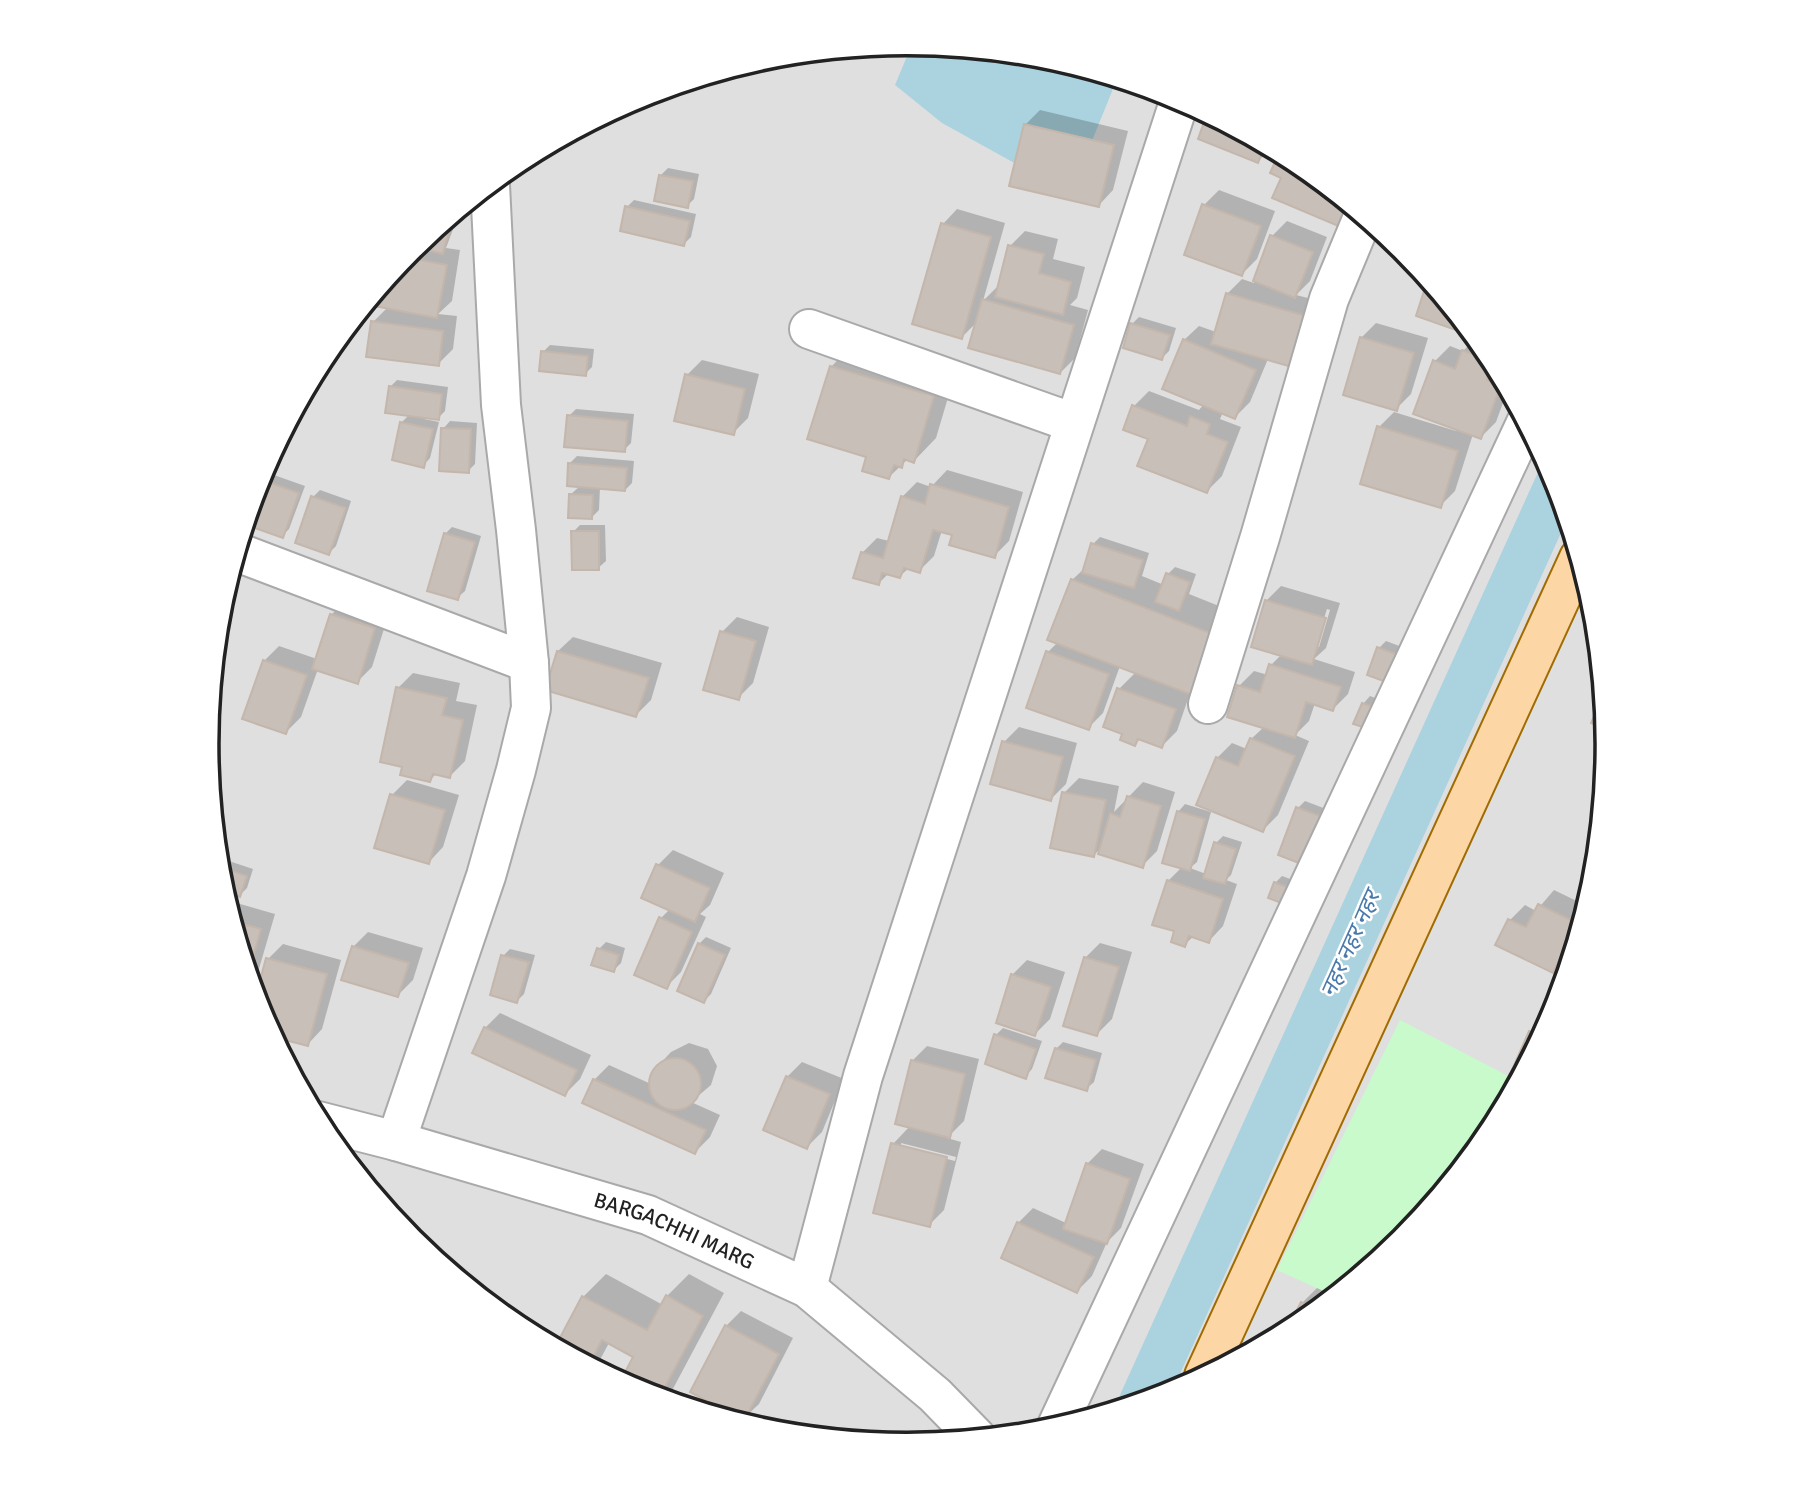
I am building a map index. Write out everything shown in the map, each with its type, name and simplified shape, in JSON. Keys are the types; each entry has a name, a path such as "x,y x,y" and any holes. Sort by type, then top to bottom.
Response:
{"main road":[{"path":"1211,1363 1573,571"}],"street":[{"path":"807,1288 863,1076 1176,111"},
{"path":"397,1141 486,876 531,708 529,663 501,405 491,196"},
{"path":"1208,704 1329,299 1359,225"},
{"path":"809,329 1074,423"},
{"path":"1062,1415 1521,434"},
{"path":"245,555 529,663"},
{"name":"BARGACHHI MARG","path":"334,1125 648,1215 807,1288 935,1395 970,1430"}],"shaded area":[{"path":"862,57 952,57 997,62 1085,79 1128,93 1170,108 1251,148 1290,172 1361,227 1425,291 1453,325 1503,400 1524,440 1559,523 1572,566 1590,655 1596,744 1590,834 1572,923 1559,966 1543,1008 1503,1089 1453,1164 1425,1198 1361,1262 1326,1291 1290,1317 1212,1362 1170,1381 1085,1410 1041,1420 952,1432 862,1432 817,1427 729,1410 686,1396 644,1381 563,1341 524,1317 453,1262 389,1198 361,1164 311,1089 290,1049 255,966 242,923 224,834 220,790 220,699 224,655 242,566 255,523 271,481 311,400 361,325 389,291 453,227 488,198 524,172 602,127 644,108 729,79 773,69"}],"green space":[{"path":"1400,1020 1510,1077 1453,1164 1425,1198 1361,1262 1325,1292 1277,1270"}],"water":[{"path":"907,56 997,62 1041,69 1113,88 1083,163 1036,175 942,123 895,85"}],"building":[{"path":"1204,123 1261,154 1258,163 1198,139"},
{"path":"1024,124 1114,145 1099,207 1009,186"},
{"path":"1275,163 1326,198 1348,216 1343,228 1272,198 1281,178 1270,173"},
{"path":"659,175 693,181 688,208 654,201"},
{"path":"1202,204 1261,226 1242,276 1184,255"},
{"path":"625,206 690,221 684,246 620,231"},
{"path":"941,223 991,237 962,339 912,324"},
{"path":"449,231 443,254 428,250"},
{"path":"1270,235 1313,252 1295,298 1253,281"},
{"path":"1008,245 1044,254 1039,273 1071,282 1063,315 995,297"},
{"path":"419,260 447,265 437,318 376,306"},
{"path":"1424,291 1457,330 1416,316"},
{"path":"1226,293 1306,316 1292,367 1211,344"},
{"path":"982,299 1074,325 1060,374 968,348"},
{"path":"371,321 443,331 439,366 366,357"},
{"path":"1130,323 1170,335 1162,360 1123,348"},
{"path":"1360,337 1414,353 1397,411 1343,395"},
{"path":"1183,339 1256,370 1235,419 1162,389"},
{"path":"1462,350 1474,355 1488,377 1487,380 1491,382 1498,392 1481,439 1413,414 1433,360 1455,369"},
{"path":"541,351 588,356 586,376 539,371"},
{"path":"830,366 934,396 914,463 904,459 902,468 894,465 889,479 862,471 866,457 807,439"},
{"path":"685,374 745,389 734,435 674,421"},
{"path":"389,386 442,394 439,420 385,413"},
{"path":"1132,405 1187,426 1190,416 1210,424 1207,434 1228,442 1207,493 1137,466 1148,439 1123,430"},
{"path":"567,415 628,421 625,452 564,447"},
{"path":"400,422 433,429 424,468 392,460"},
{"path":"1377,426 1458,451 1441,508 1360,484"},
{"path":"441,428 471,429 469,473 439,471"},
{"path":"568,463 627,468 625,491 567,486"},
{"path":"270,483 299,493 283,538 254,528"},
{"path":"930,484 1009,507 995,558 949,545 952,535 933,530 920,573 904,568 900,578 882,573 879,585 853,578 861,552 883,558 901,496 925,504"},
{"path":"569,494 593,495 592,519 568,518"},
{"path":"311,496 346,508 329,555 295,543"},
{"path":"571,531 599,531 599,570 572,570"},
{"path":"444,533 475,542 458,600 427,591"},
{"path":"1091,543 1143,560 1134,588 1082,573"},
{"path":"1166,573 1190,582 1179,611 1155,602"},
{"path":"1071,579 1218,636 1195,696 1047,640"},
{"path":"1265,600 1326,618 1312,665 1251,647"},
{"path":"330,614 375,628 358,684 312,669"},
{"path":"720,631 756,641 739,700 703,690"},
{"path":"1377,647 1404,657 1394,685 1367,675"},
{"path":"557,651 649,678 636,717 545,690"},
{"path":"1046,651 1109,674 1089,730 1026,708"},
{"path":"263,660 307,675 286,734 242,719"},
{"path":"1269,664 1341,687 1333,711 1306,702 1295,738 1227,717 1237,685 1260,692"},
{"path":"396,687 447,698 442,715 463,720 450,778 433,774 430,782 400,775 402,767 380,762"},
{"path":"1117,688 1176,709 1162,748 1138,739 1135,746 1120,740 1122,734 1103,727"},
{"path":"1362,703 1377,708 1369,729 1353,724"},
{"path":"1250,738 1295,756 1263,832 1196,805 1216,757 1238,766"},
{"path":"1002,741 1063,757 1051,801 990,784"},
{"path":"1062,792 1106,800 1094,857 1050,848"},
{"path":"390,794 445,810 429,864 374,848"},
{"path":"1127,796 1161,806 1143,868 1098,854 1110,813 1120,817"},
{"path":"1296,807 1328,819 1309,867 1278,855"},
{"path":"1177,811 1205,819 1190,871 1162,863"},
{"path":"1214,842 1236,849 1225,884 1203,878"},
{"path":"656,864 710,888 695,922 641,898"},
{"path":"230,870 247,876 240,897 236,896"},
{"path":"1167,880 1223,899 1209,943 1189,936 1185,947 1171,942 1174,931 1152,925"},
{"path":"1274,882 1298,891 1292,907 1268,898"},
{"path":"1538,904 1572,921 1563,951 1553,973 1495,945 1508,919 1526,927"},
{"path":"659,917 692,932 667,989 634,975"},
{"path":"242,924 261,929 253,958"},
{"path":"698,943 725,955 704,1003 677,991"},
{"path":"352,946 409,963 398,997 341,980"},
{"path":"597,948 619,955 614,972 591,965"},
{"path":"501,955 529,962 517,1003 490,995"},
{"path":"1084,957 1119,967 1097,1036 1063,1026"},
{"path":"266,958 327,974 308,1046 286,1040 260,980"},
{"path":"1011,974 1051,987 1035,1036 996,1023"},
{"path":"484,1027 577,1070 565,1096 472,1053"},
{"path":"1529,1031 1532,1032 1524,1049 1512,1070"},
{"path":"994,1034 1036,1049 1026,1079 985,1064"},
{"path":"1055,1048 1096,1060 1087,1091 1045,1078"},
{"path":"675,1058 685,1060 693,1066 699,1074 699,1094 693,1102 685,1108 675,1110 665,1108 657,1102 651,1094 649,1084 651,1074 657,1066 665,1060"},
{"path":"911,1060 965,1074 950,1138 895,1124"},
{"path":"786,1076 830,1094 807,1149 763,1130"},
{"path":"593,1079 706,1130 695,1154 582,1103"},
{"path":"891,1143 947,1157 930,1227 873,1213"},
{"path":"1086,1163 1130,1179 1107,1244 1063,1229"},
{"path":"1017,1222 1094,1257 1077,1293 1001,1258"},
{"path":"666,1295 703,1316 664,1388 625,1372 633,1357 602,1340 593,1357 559,1339 582,1296 647,1330"},
{"path":"1301,1302 1307,1305 1295,1313"},
{"path":"725,1325 779,1354 748,1414 715,1405 690,1392"}],"waterway":[{"name":"नहर नहर नहर","path":"1148,1389 1550,501"}]}
